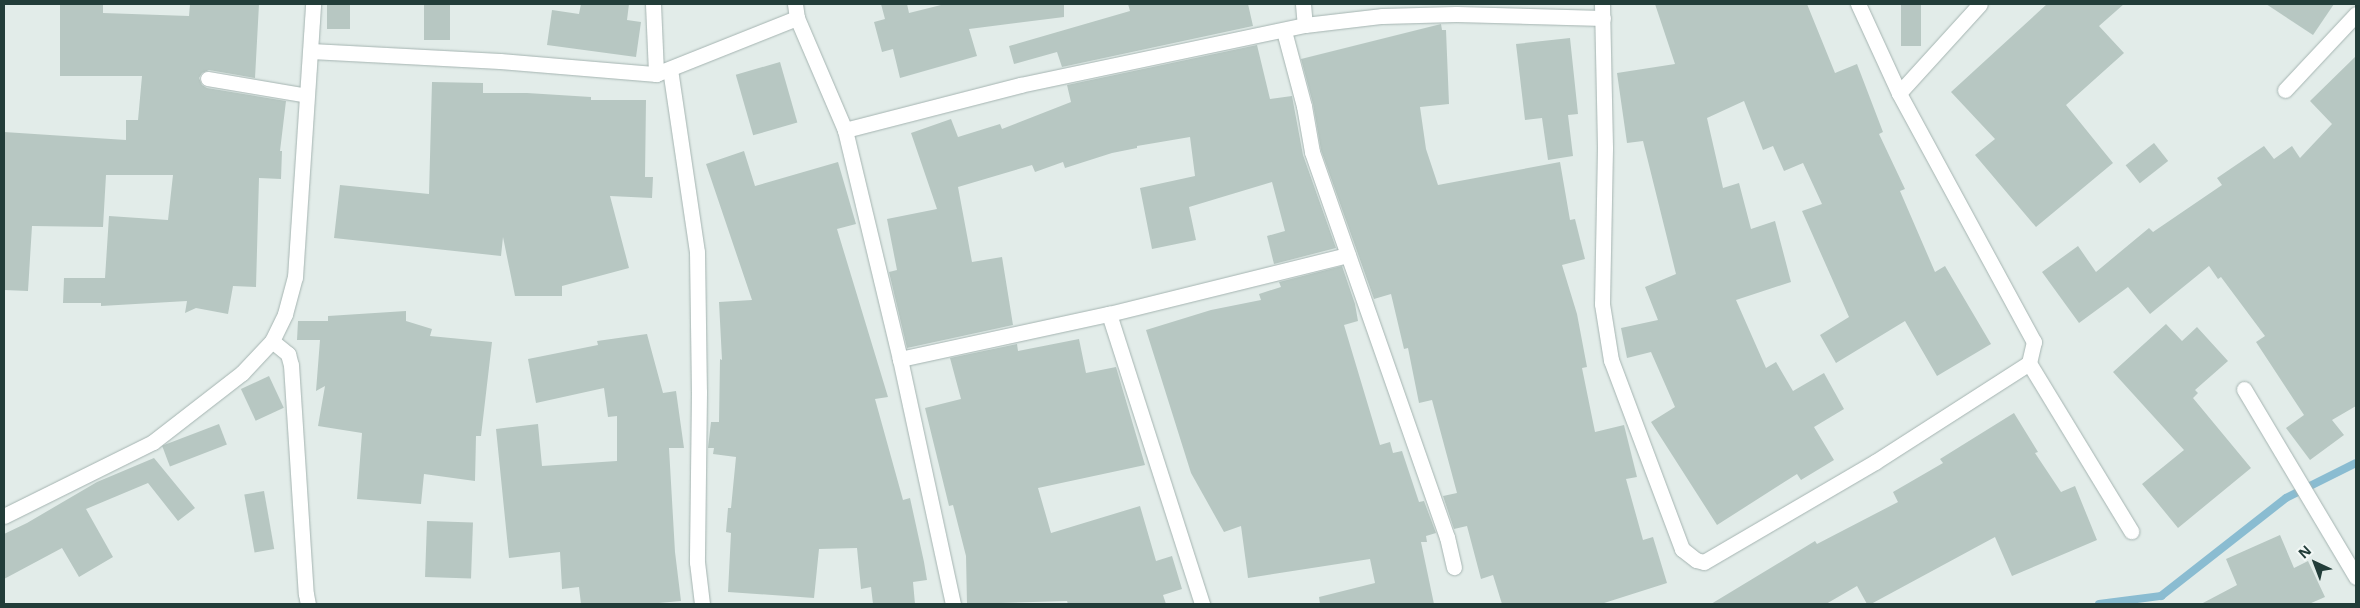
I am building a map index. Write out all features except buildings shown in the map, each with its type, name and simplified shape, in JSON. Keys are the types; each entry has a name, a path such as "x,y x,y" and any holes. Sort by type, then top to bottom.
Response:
{"street":[{"path":"4,516 153,442 242,373 272,342 285,314 295,277 313,4"},
{"path":"653,4 663,72 697,252 699,392 697,562 702,604"},
{"path":"1303,4 1305,25"},
{"path":"845,130 1020,85 1284,31 1305,25 1382,16 1602,11 1606,148 1602,304 1611,360 1682,549 1688,556 1704,562 1875,462 2029,363 2034,342 1899,93 1858,4"},
{"path":"1899,93 1980,4"},
{"path":"311,51 663,72 796,11 845,130 900,359 953,604"},
{"path":"2285,90 2356,14"},
{"path":"1284,31 1304,106 1312,152 1447,537 1454,567"},
{"path":"900,359 1109,314 1348,255"},
{"path":"1109,314 1202,604"},
{"path":"272,342 288,354 291,365 308,604"},
{"path":"2029,363 2131,531"},
{"path":"2244,389 2356,577"}],"lane":[{"path":"208,79 308,96"}],"waterway":[{"path":"2099,604 2161,596 2286,498 2356,463"}]}
